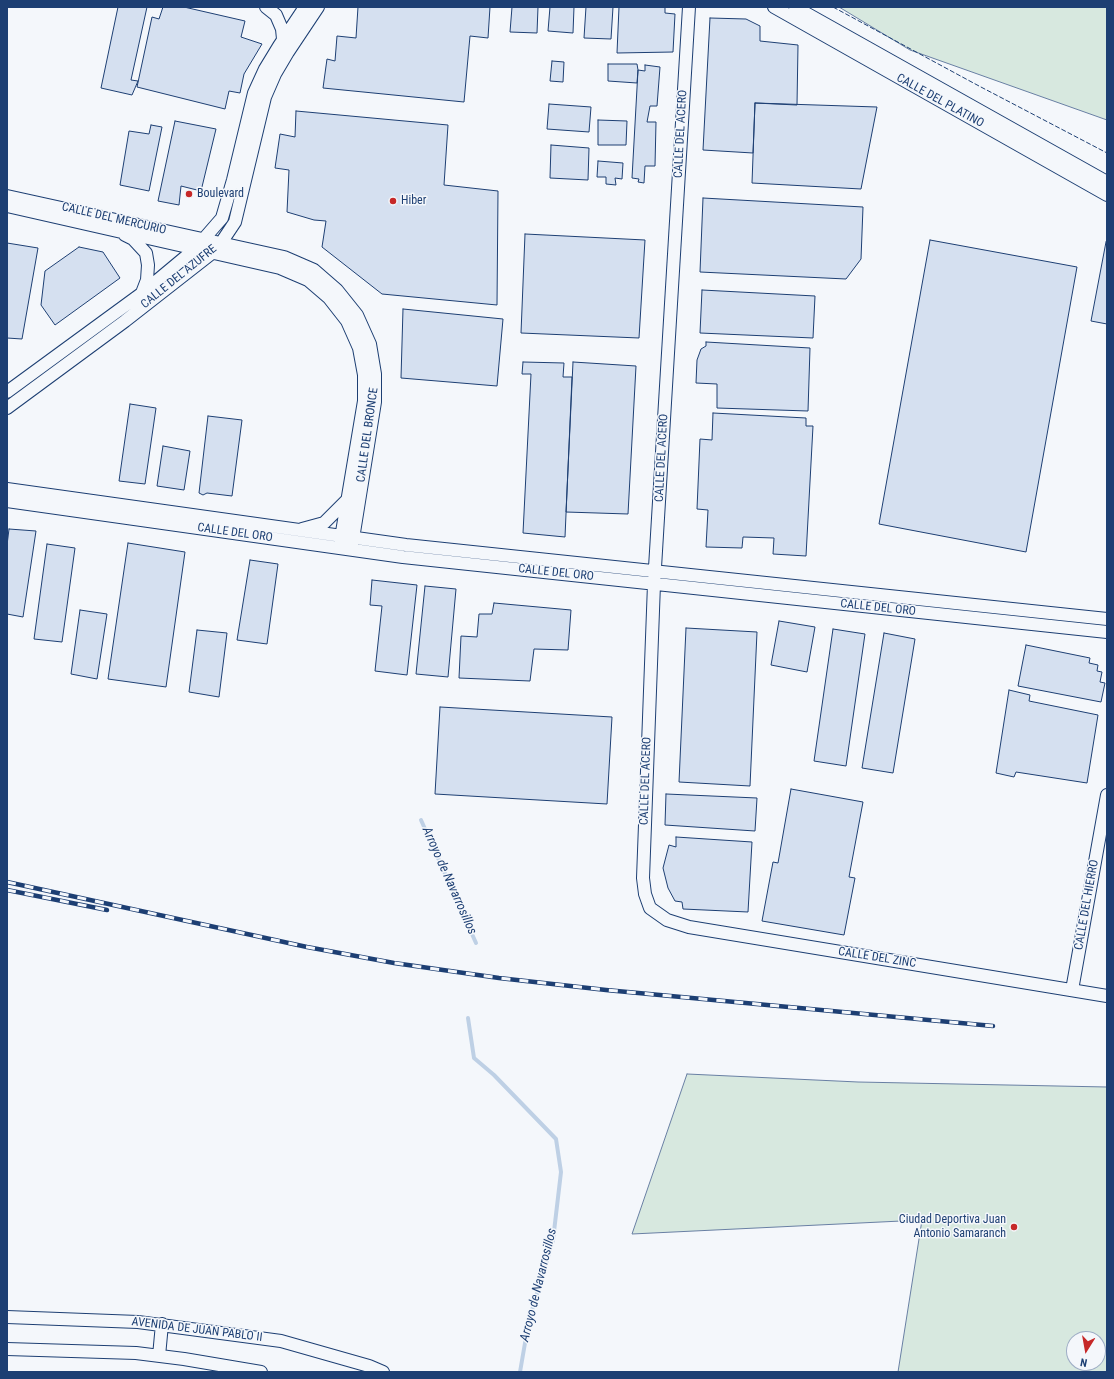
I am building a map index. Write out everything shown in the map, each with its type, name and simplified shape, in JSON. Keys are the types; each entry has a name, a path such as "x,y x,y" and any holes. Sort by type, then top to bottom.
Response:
{"street":[{"path":"266,7 276,15 282,29 283,39"},
{"name":"CALLE DEL ACERO","path":"650,908 645,894 642,878 654,584 689,7"},
{"name":"CALLE DEL PLATINO","path":"774,7 1107,195"},
{"name":"CALLE DEL PLATINO","path":"795,7 1107,182"},
{"name":"CALLE DEL AZUFRE","path":"7,392 141,294 195,249 222,218 233,180 254,93 265,69 283,39 311,8"},
{"name":"CALLE DEL AZUFRE","path":"7,408 125,321 212,253 221,243 235,222 265,97 275,74 311,8"},
{"name":"CALLE DEL MERCURIO","path":"7,196 221,243"},
{"name":"CALLE DEL MERCURIO","path":"7,206 212,253"},
{"path":"109,229 133,238 146,253 148,265 147,280 141,294"},
{"name":"CALLE DEL BRONCE","path":"221,243 284,257 314,270 338,290 357,315 370,344 375,374 375,402 346,543"},
{"name":"CALLE DEL BRONCE","path":"212,253 280,268 308,280 329,298 347,321 359,348 364,375 364,401 348,498 346,543"},
{"name":"CALLE DEL ORO","path":"9,489 297,530 346,543 655,570 1107,619"},
{"path":"297,530 324,522 348,498"},
{"name":"CALLE DEL ORO","path":"7,501 346,543 654,584 1107,632"},
{"name":"CALLE DEL HIERRO","path":"1072,990 1107,795"},
{"name":"CALLE DEL ZINC","path":"650,908 667,920 689,927 1107,996"},
{"name":"AVENIDA DE JUAN PABLO II","path":"7,1317 162,1324 281,1341 369,1366 383,1372"},
{"path":"160,1356 162,1324"},
{"path":"7,1349 136,1353 261,1372"}],"shaded area":[{"path":"839,7 1107,7 1107,120 910,50"},
{"name":"Ciudad Deportiva Juan Antonio Samaranch","path":"687,1074 858,1082 1107,1087 1107,1372 898,1372 922,1220 632,1234"}],"building":[{"path":"118,7 147,7 131,80 138,81 132,95 101,88"},
{"path":"163,7 184,7 245,21 241,37 262,44 244,74 240,93 229,91 225,109 137,87 152,17 159,19"},
{"path":"358,7 490,7 488,38 470,36 464,102 323,88 327,59 335,61 337,36 356,38"},
{"path":"512,7 538,7 537,33 510,32"},
{"path":"550,7 574,7 573,33 548,31"},
{"path":"586,7 613,7 611,39 584,38"},
{"path":"619,7 665,7 665,13 675,14 673,52 617,53"},
{"path":"710,18 746,19 760,26 760,41 798,45 797,105 755,103 753,153 703,150"},
{"path":"552,61 564,62 563,82 550,81"},
{"path":"608,64 637,64 637,83 608,81"},
{"path":"645,65 660,67 657,106 650,106 647,122 656,122 655,166 645,166 644,183 638,182 639,179 632,178 638,70 645,71"},
{"path":"755,103 877,107 861,189 752,183"},
{"path":"549,104 591,107 589,132 547,129"},
{"name":"Hiber","path":"296,111 448,125 444,185 498,191 497,305 382,294 322,247 326,221 314,220 287,212 289,170 275,168 280,134 295,137"},
{"path":"598,120 627,121 626,145 598,145"},
{"path":"175,121 216,129 201,191 181,186 179,205 158,201"},
{"path":"151,125 162,127 149,191 120,185 129,131 149,134"},
{"path":"551,145 589,148 588,180 550,178"},
{"path":"598,161 623,163 622,179 615,178 616,185 606,184 606,177 597,177"},
{"path":"703,198 863,207 861,259 846,279 700,272"},
{"path":"525,234 645,240 639,338 521,333"},
{"path":"930,240 1077,267 1026,552 879,524"},
{"path":"1106,242 1107,243 1107,324 1091,321"},
{"path":"7,243 38,248 22,339 7,338"},
{"path":"79,247 103,252 120,278 55,325 41,305 45,271"},
{"path":"702,290 815,296 813,338 700,333"},
{"path":"403,309 503,319 497,386 401,378"},
{"path":"706,342 810,348 808,411 717,408 717,384 696,383 697,360 701,349 706,346"},
{"path":"523,362 564,363 563,377 572,377 565,537 523,533 531,374 522,374"},
{"path":"573,362 636,366 628,514 566,512"},
{"path":"130,404 156,408 145,484 119,481"},
{"path":"713,413 806,418 806,426 813,426 806,556 773,554 774,538 743,537 742,548 706,547 708,510 697,509 700,439 712,440"},
{"path":"208,416 242,420 232,496 207,493 203,495 199,493"},
{"path":"163,446 190,451 184,490 157,486"},
{"path":"9,529 36,531 23,617 7,614 7,545"},
{"path":"128,543 185,552 166,687 108,679"},
{"path":"47,544 75,548 62,642 34,639"},
{"path":"250,560 278,564 267,644 237,640"},
{"path":"372,580 417,585 407,675 375,671 382,606 370,605"},
{"path":"425,586 456,589 448,677 416,674"},
{"path":"494,603 571,610 568,650 534,649 530,681 459,678 461,636 477,637 479,614 492,614"},
{"path":"80,610 107,614 97,679 71,674"},
{"path":"779,621 815,627 807,672 771,665"},
{"path":"686,628 757,632 750,786 679,782"},
{"path":"833,629 865,634 846,766 814,761"},
{"path":"197,630 227,633 219,697 189,692"},
{"path":"884,633 915,639 893,773 862,768"},
{"path":"1026,645 1090,658 1089,663 1098,665 1097,671 1102,672 1100,682 1105,683 1101,702 1018,686"},
{"path":"1009,690 1030,695 1029,701 1098,715 1087,783 1016,772 1014,777 996,773"},
{"path":"440,707 612,717 607,804 435,794"},
{"path":"791,789 863,802 849,877 855,878 844,935 762,921 773,862 778,863"},
{"path":"666,794 757,798 755,831 665,825"},
{"path":"676,837 752,842 748,912 683,909 682,902 675,901 668,888 663,868 669,845 676,847"}],"waterway":[{"name":"Arroyo de Navarrosillos","path":"421,820 476,943"},
{"name":"Arroyo de Navarrosillos","path":"468,1018 474,1058 494,1075 556,1139 561,1172 553,1240 529,1320 520,1372"}],"railway":[{"path":"7,882 307,947 394,963 499,978 606,990 993,1026"},
{"path":"7,890 107,910"}],"fence":[{"path":"833,7 1107,153"}],"place":[{"name":"Boulevard","path":"189,194"},
{"name":"Hiber","path":"393,201"},
{"name":"Ciudad Deportiva Juan Antonio Samaranch","path":"1014,1227"}]}
